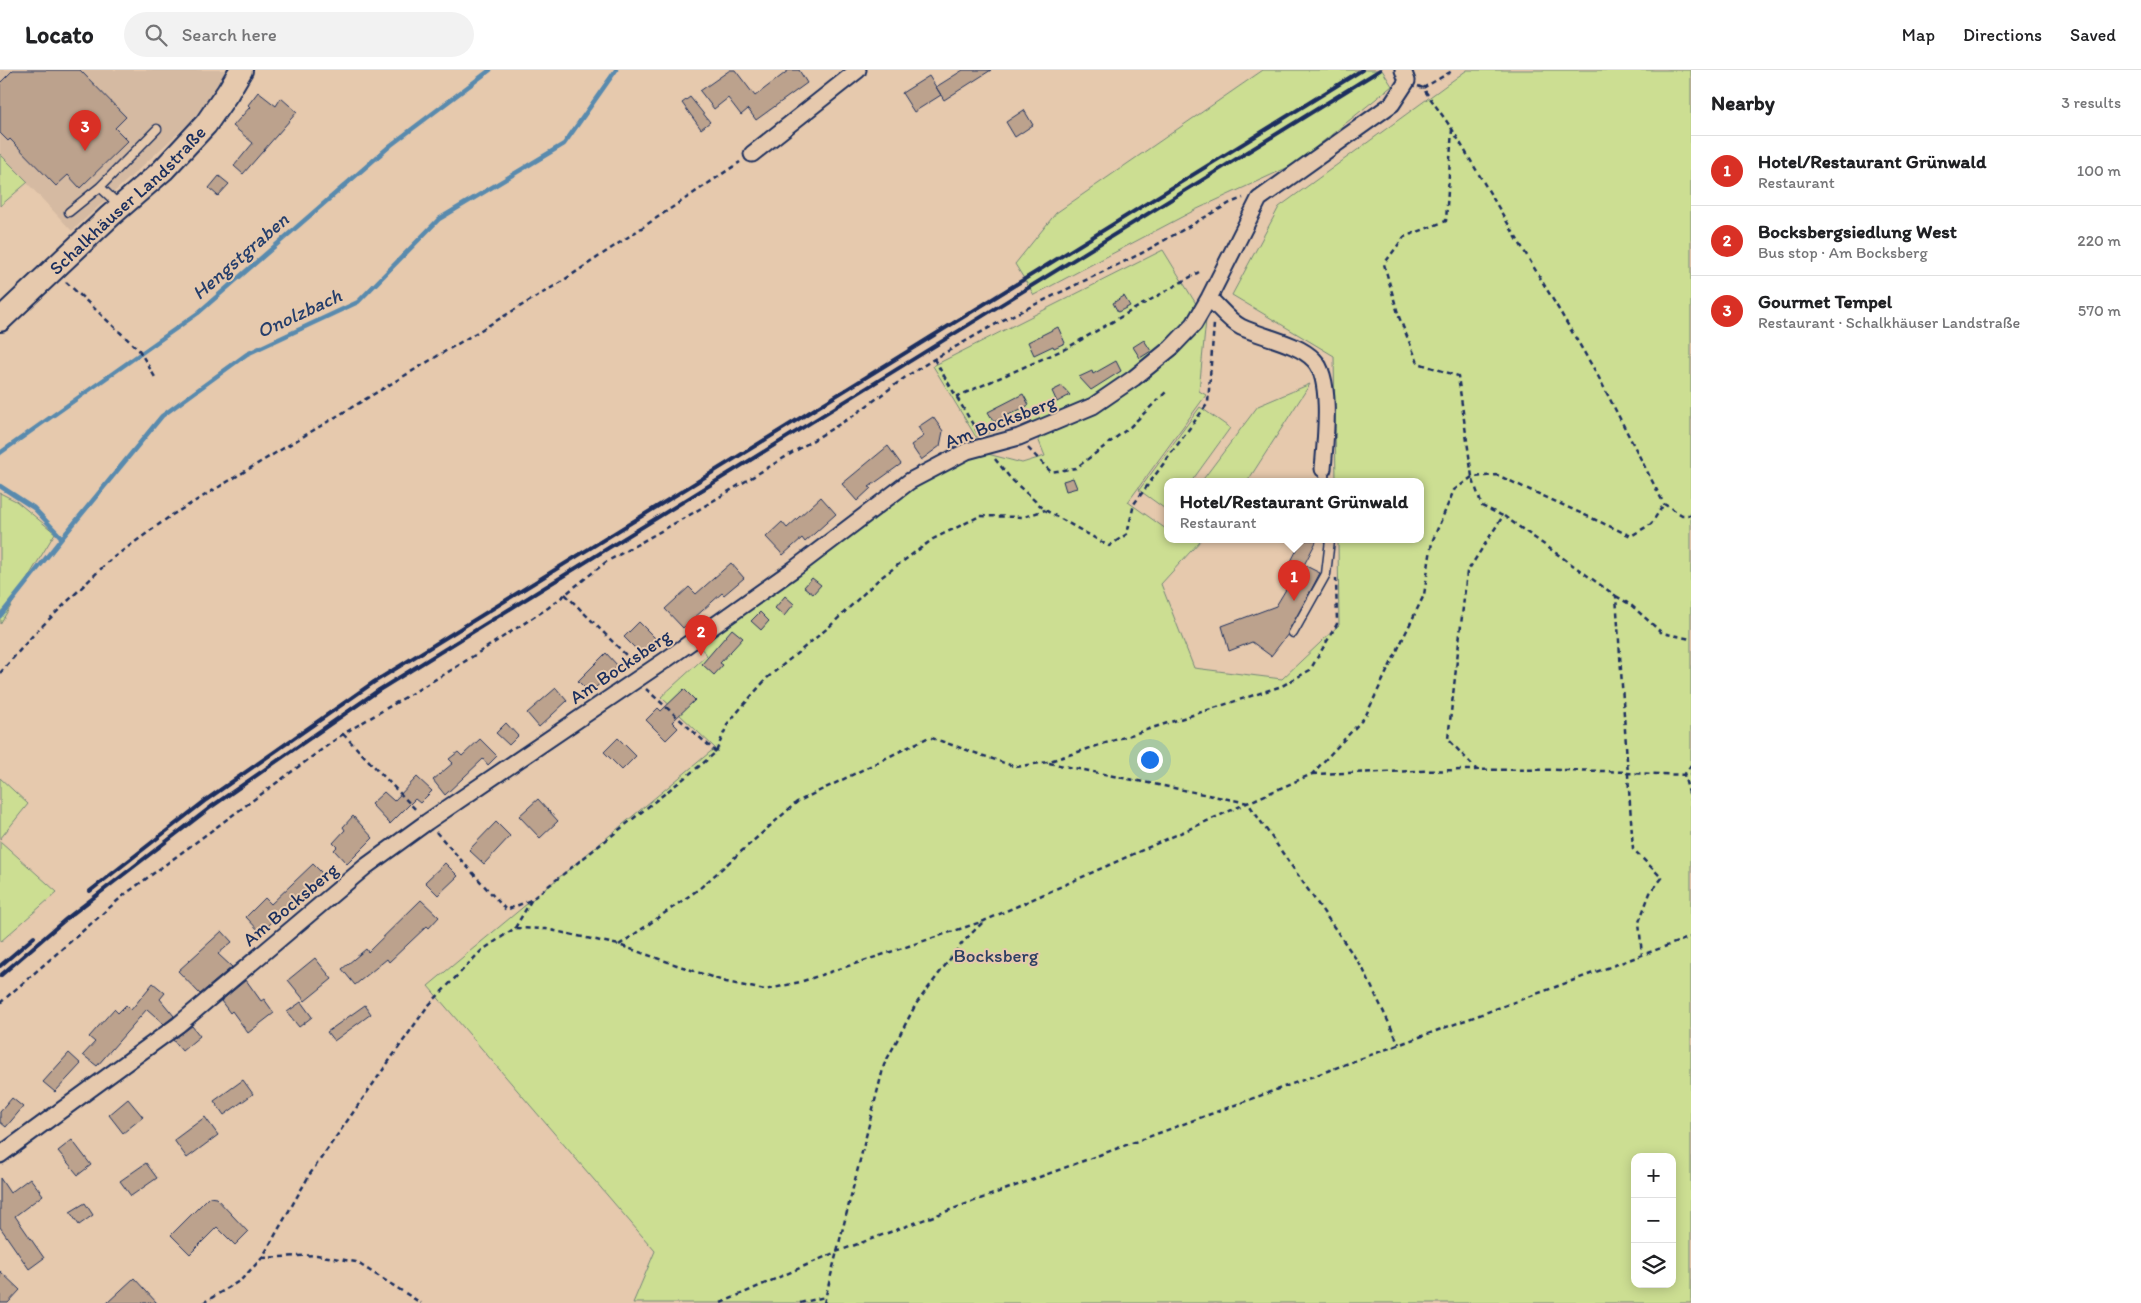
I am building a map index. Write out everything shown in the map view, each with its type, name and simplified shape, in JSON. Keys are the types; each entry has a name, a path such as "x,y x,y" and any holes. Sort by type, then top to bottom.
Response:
{"main road":[{"name":"Schalkhäuser Landstraße","path":"0,320 54,268 163,170 206,124 228,92 240,70"}],"street":[{"path":"752,154 858,70"},
{"path":"1259,199 1392,104 1407,81 1403,70"},
{"name":"Am Bocksberg","path":"0,1155 178,1025 366,867 427,822 640,677 794,569 910,480 967,451 1019,437 1093,406 1134,378 1171,348 1194,324 1210,298 1259,199"},
{"path":"1210,298 1238,326 1302,350 1315,360 1322,374 1326,400 1327,435 1324,476"}],"lane":[{"path":"69,212 100,187 157,129"},
{"path":"100,187 121,207"},
{"path":"1293,633 1326,574 1330,543"}],"path":[{"path":"1454,70 1423,88 1452,128 1597,374 1664,504 1682,515 1691,515"},
{"path":"1452,128 1446,221 1404,236 1384,264 1399,317 1418,363 1458,376 1472,477 1482,506 1503,516 1631,605 1662,633 1691,639"},
{"path":"0,673 36,632 110,560 172,515 561,282 752,154"},
{"path":"0,1003 124,895 343,734 453,669 548,608 606,562 693,513 853,416 907,376 1003,320 1142,253 1230,203 1244,197 1259,199"},
{"path":"54,268 71,289 139,350 156,379"},
{"path":"956,396 1065,349 1199,272"},
{"path":"934,359 985,445 1011,479 1045,510 1109,546 1127,534 1134,504 1208,403 1215,319 1210,298"},
{"path":"1019,437 1051,472 1076,468 1130,427 1167,391"},
{"path":"1312,774 1365,716 1424,595 1432,542 1454,490 1472,477 1497,475 1631,536 1650,524 1664,504"},
{"path":"343,734 427,822 506,910 532,899 716,752 728,723 767,678 829,627 879,580 933,539 980,516 1024,517 1045,510"},
{"path":"1476,769 1448,739 1468,572 1503,516"},
{"path":"619,945 699,889 797,802 929,737 1016,768 1047,762 1282,686 1310,670 1326,647 1337,624 1336,569"},
{"path":"565,594 640,677 716,752"},
{"path":"1616,596 1627,774 1632,804 1633,849 1662,878 1650,893 1639,922 1642,956"},
{"path":"1047,762 1248,803 1363,969 1399,1044"},
{"path":"1684,775 1691,765"},
{"path":"515,928 546,929 619,945 726,982 765,990 800,982 984,921 1312,774 1476,769 1584,770 1626,772 1627,774 1691,775"},
{"path":"1684,775 1691,800"},
{"path":"203,1303 241,1280 262,1258 310,1174 428,1007 481,951 515,928 532,899"},
{"path":"824,1303 884,1065 916,1004 963,942 984,921"},
{"path":"721,1303 836,1252 1691,938"},
{"path":"262,1258 317,1255 356,1262 422,1303"},
{"path":"800,1303 825,1296"}],"shaded area":[{"path":"0,70 228,70 191,121 72,231 0,154"}],"green space":[{"path":"1263,70 1382,70 1392,86 1295,164 1195,210 1034,295 1015,264 1056,213"},
{"name":"Bocksberg","path":"1467,70 1691,70 1691,1303 633,1303 655,1251 428,986 715,748 661,697 707,655 698,645 912,487 980,452 1022,463 1045,456 1030,419 976,437 933,366 1163,250 1206,320 1199,391 1206,395 1128,502 1164,528 1164,543 1198,543 1161,584 1194,668 1282,679 1339,625 1338,543 1424,543 1424,478 1336,478 1334,356 1232,295 1279,207"},
{"path":"0,154 28,182 0,206"},
{"path":"1310,384 1250,478 1204,478 1258,406"},
{"path":"1200,407 1230,428 1194,478 1164,478 1164,508 1139,490"},
{"path":"0,493 16,501 55,533 0,624"},
{"path":"0,778 28,804 0,839"},
{"path":"0,841 57,892 0,942"}],"building":[{"path":"13,70 80,70 126,117 115,128 128,141 80,188 68,175 56,186 10,139 8,141 0,133 0,83"},
{"path":"730,70 735,70 755,96 789,70 799,70 807,83 756,120 748,109 741,115 728,98 714,109 700,91"},
{"path":"963,70 991,70 944,100 936,87"},
{"path":"929,76 941,95 914,112 902,93"},
{"path":"258,92 276,106 281,98 297,112 243,174 234,166 253,143 233,126 250,107 248,105"},
{"path":"690,97 710,122 701,129 682,103"},
{"path":"1024,110 1033,125 1015,137 1006,122"},
{"path":"219,176 229,184 218,196 209,188"},
{"path":"1124,296 1130,306 1118,312 1113,303"},
{"path":"1058,327 1065,343 1054,348 1053,346 1034,355 1028,342"},
{"path":"1144,340 1151,351 1140,358 1133,347"},
{"path":"1116,361 1121,371 1091,390 1079,377 1092,371 1093,374"},
{"path":"1062,386 1070,395 1057,402 1052,391"},
{"path":"1023,394 1029,405 994,422 988,412"},
{"path":"933,417 943,431 940,446 921,460 911,445 924,436 918,427"},
{"path":"888,446 901,464 869,487 871,488 857,501 842,484"},
{"path":"1073,478 1077,488 1066,491 1063,481"},
{"path":"821,497 836,514 805,542 802,538 783,555 766,537 782,522 787,528"},
{"path":"1300,543 1315,543 1304,565 1320,573 1288,634 1271,656 1252,642 1229,651 1222,626 1276,606 1297,571 1288,567"},
{"path":"731,563 744,578 724,595 722,593 683,628 665,609 689,587 696,594"},
{"path":"812,578 821,585 813,594 804,587"},
{"path":"785,596 794,604 784,616 775,608"},
{"path":"760,612 769,621 761,630 751,621"},
{"path":"639,622 657,640 642,655 624,637"},
{"path":"732,629 743,638 720,663 723,665 714,675 702,664"},
{"path":"606,653 618,666 590,693 578,681"},
{"path":"556,688 567,701 539,727 527,713"},
{"path":"684,689 695,700 672,722 678,728 666,740 646,720 658,708 661,711"},
{"path":"506,723 518,736 509,745 496,733"},
{"path":"618,738 636,756 622,770 604,752"},
{"path":"480,739 497,756 488,765 483,759 445,795 433,780 453,763 449,759 458,752 462,756"},
{"path":"417,777 432,791 420,803 415,799 390,824 371,804 384,792 394,801"},
{"path":"538,799 558,821 540,838 519,816"},
{"path":"353,816 373,838 347,864 334,850 337,847 333,843 345,830 343,827"},
{"path":"496,822 510,836 484,864 469,850"},
{"path":"445,863 458,876 438,895 425,882"},
{"path":"313,864 324,875 293,905 291,903 261,933 246,917 265,898 271,904"},
{"path":"421,900 439,917 389,962 387,959 355,985 342,969 366,949 368,952"},
{"path":"222,931 232,942 218,954 232,967 200,994 178,971"},
{"path":"315,958 332,979 305,1001 288,980"},
{"path":"246,980 261,1001 264,999 274,1013 248,1033 232,1011 230,1013 221,1001"},
{"path":"153,983 165,993 160,999 174,1016 164,1024 147,1009 97,1066 83,1055 95,1042 89,1037 114,1009 118,1013 126,1005 131,1010"},
{"path":"301,1002 312,1017 299,1027 287,1012"},
{"path":"365,1005 371,1014 334,1041 327,1032"},
{"path":"192,1026 200,1036 182,1051 173,1040"},
{"path":"69,1053 81,1064 55,1092 43,1082"},
{"path":"243,1080 253,1094 224,1115 214,1101"},
{"path":"12,1098 23,1107 6,1127 0,1122 0,1112"},
{"path":"128,1099 143,1117 123,1133 109,1115"},
{"path":"205,1117 218,1135 187,1158 174,1140"},
{"path":"72,1140 91,1165 78,1175 58,1151"},
{"path":"146,1163 157,1178 131,1196 120,1181"},
{"path":"0,1178 10,1193 30,1178 43,1195 15,1216 44,1258 29,1269 0,1227"},
{"path":"209,1197 216,1198 248,1232 235,1245 217,1227 190,1254 171,1235"},
{"path":"85,1203 93,1215 79,1225 70,1212"},
{"path":"0,1271 20,1290 8,1303 0,1303"},
{"path":"134,1278 157,1303 107,1303"}],"waterway":[{"name":"Hengstgraben","path":"0,453 198,313 391,145 490,70"},
{"name":"Onolzbach","path":"0,486 34,508 62,538 162,416 247,354 358,302 439,219 564,144 616,70"},
{"path":"0,616 62,538"}],"railway":[{"path":"90,891 206,800 374,682 1362,70"},
{"path":"0,976 66,919 211,807 379,690 1380,70"},
{"path":"0,966 34,937"}],"place":[{"name":"Gourmet Tempel","path":"85,151"},
{"name":"Hotel/Restaurant Grünwald","path":"1294,601"},
{"name":"Bocksbergsiedlung West","path":"701,656"}]}
